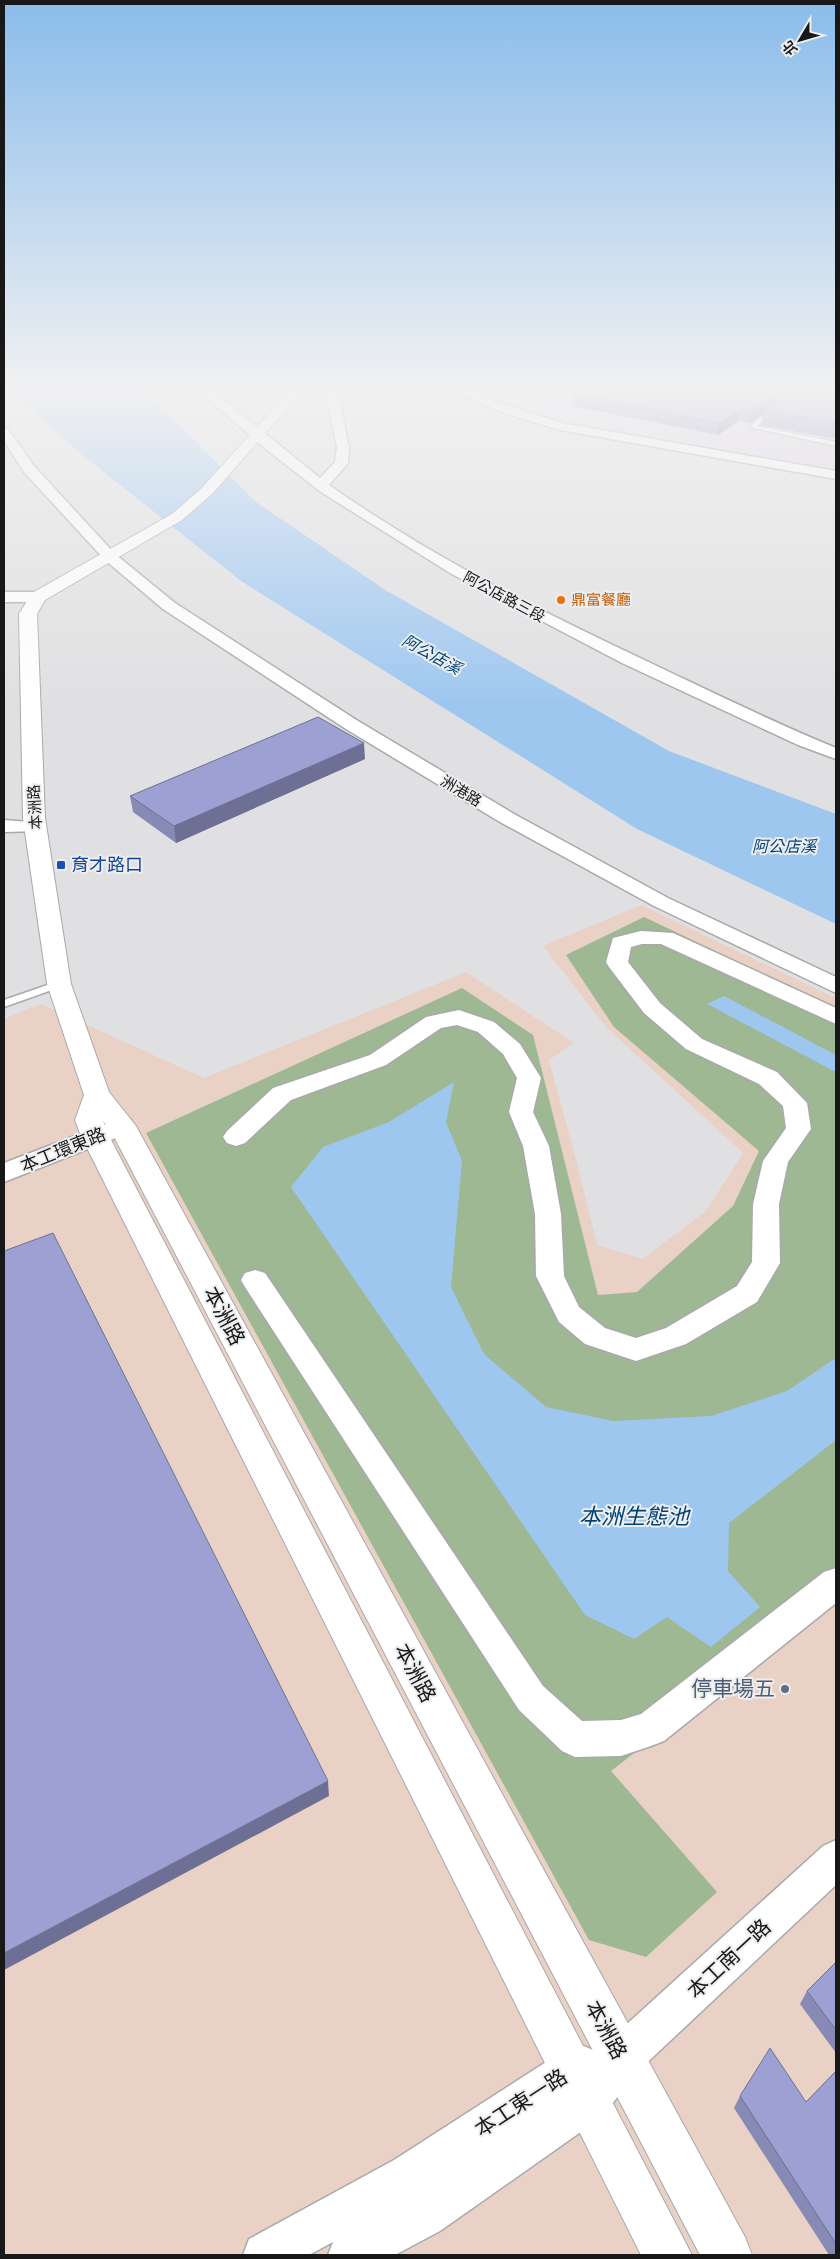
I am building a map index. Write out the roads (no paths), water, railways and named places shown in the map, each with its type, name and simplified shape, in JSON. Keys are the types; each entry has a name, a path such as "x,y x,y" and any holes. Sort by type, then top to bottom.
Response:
{"main road":[{"path":"38,597 66,579 110,557 177,517 203,494"},
{"name":"本洲路","path":"38,597 28,614 35,823 60,984 103,1118 580,2086 667,2255"},
{"name":"本洲路","path":"103,1118 621,2058 727,2255"}],"street":[{"name":"洲港路","path":"52,494 110,557 170,606 352,726 507,818 661,902 836,986"},
{"name":"阿公店路三段","path":"335,494 437,561 530,611 651,671 836,754"},
{"path":"4,597 38,597"},
{"path":"4,817 35,823"},
{"path":"4,826 35,823"},
{"path":"236,1137 282,1094 378,1060 412,1039 434,1022 459,1017 486,1027 512,1049 529,1078 521,1112 536,1146 548,1214 550,1276 569,1314 595,1336 636,1350 676,1336 747,1294 766,1263 766,1204 776,1161 799,1129 795,1103 768,1078 694,1044 652,1008 617,962 621,943 642,937 665,938 836,1017"},
{"name":"本工環東路","path":"4,1155 103,1118"},
{"name":"本工環東路","path":"4,1173 103,1118"},
{"path":"255,1280 531,1698 575,1739 621,1738 651,1729 836,1583"},
{"name":"本工南一路","path":"621,2058 836,1859"},
{"name":"本工東一路","path":"350,2255 424,2215 580,2086 621,2058"},
{"name":"本工東一路","path":"265,2255 409,2175 580,2086"}],"lane":[{"path":"4,1004 60,984"}],"water":[{"name":"阿公店溪","path":"132,494 248,494 256,502 387,591 669,751 836,814 836,924 637,829 241,581"},
{"path":"724,996 836,1055 836,1072 707,1004"},
{"name":"本洲生態池","path":"454,1082 446,1122 462,1161 451,1287 484,1354 546,1407 613,1421 711,1416 787,1391 836,1358 836,1440 729,1523 728,1571 760,1607 711,1647 667,1617 634,1639 585,1615 291,1187 323,1147 389,1122"}],"place":[{"name":"鼎富餐廳","path":"561,600"},
{"name":"育才路口","path":"61,865"},
{"name":"停車場五","path":"785,1689"}]}
